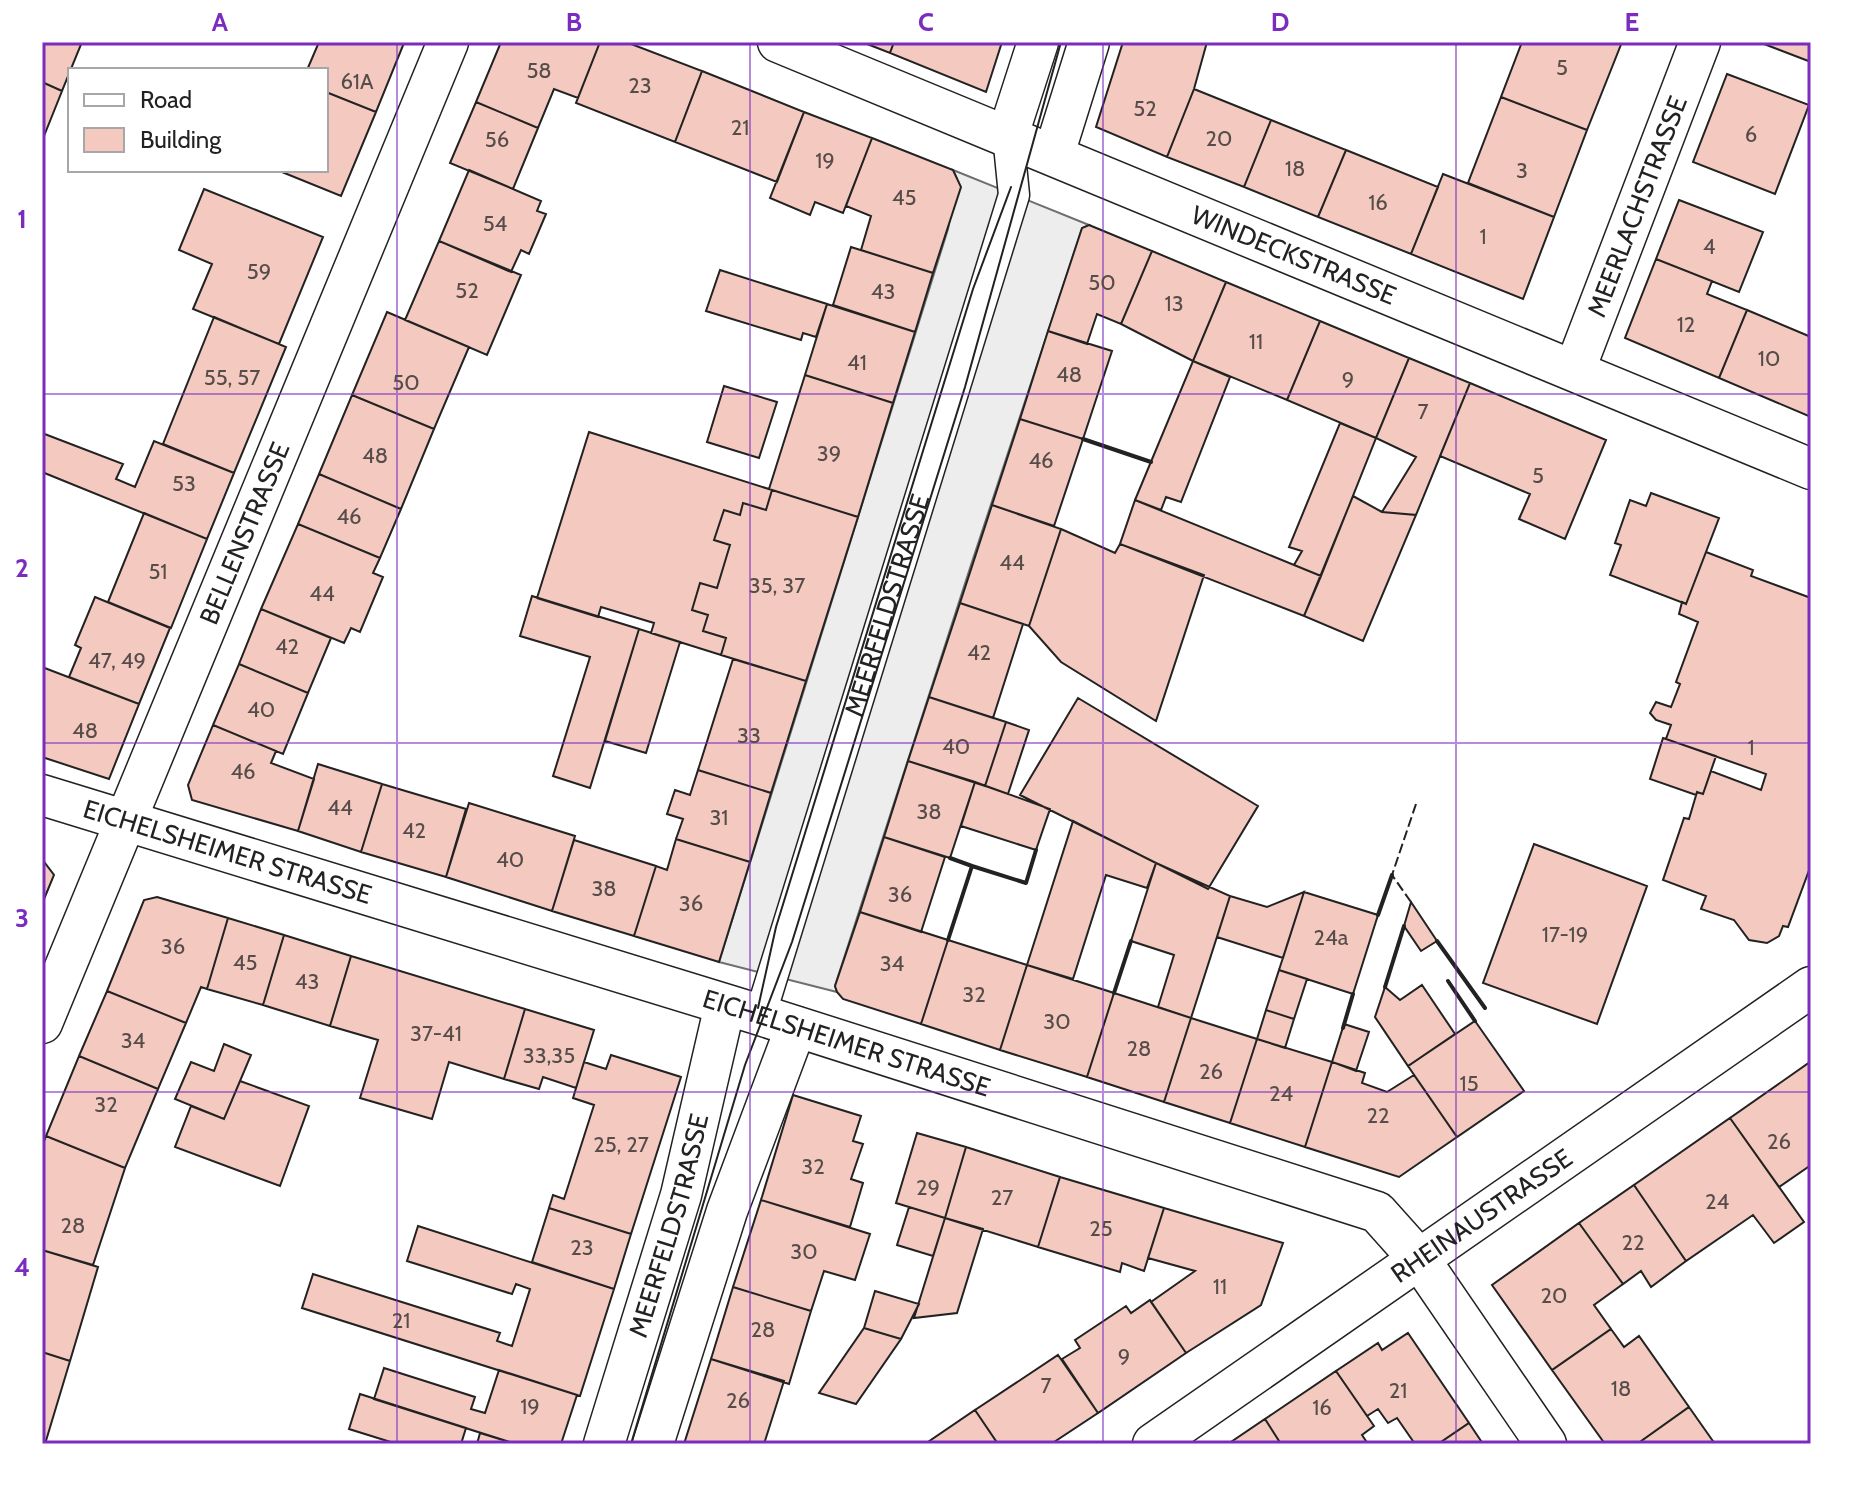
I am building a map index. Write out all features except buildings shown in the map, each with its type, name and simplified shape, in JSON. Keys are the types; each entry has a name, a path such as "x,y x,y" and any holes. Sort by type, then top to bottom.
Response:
{"street":[{"name":"BELLENSTRASSE","path":"42,1023 448,42"},
{"name":"WINDECKSTRASSE","path":"778,42 1811,469"},
{"name":"MEERFELDSTRASSE","path":"604,1444 681,1195 761,1016 1014,195 1008,135 1038,42"},
{"name":"MEERFELDSTRASSE","path":"1014,195 1054,154 1089,42"},
{"name":"MEERLACHSTRASSE","path":"1575,369 1700,42"},
{"name":"EICHELSHEIMER STRASSE","path":"42,795 761,1016 1377,1212 1420,1260 1546,1444"},
{"name":"RHEINAUSTRASSE","path":"1153,1444 1811,987"},
{"name":"MEERFELDSTRASSE","path":"653,1444 727,1211 761,1016"}],"shaded area":[{"path":"953,170 1089,225 1082,229 970,568 835,986 837,992 719,962 948,229 957,179"}],"tram line":[{"path":"631,1444 745,1065 792,942 965,387 1061,42"},
{"path":"758,1008 776,927 973,289 1011,187"}],"fence":[{"path":"1411,902 1392,875 1417,801"}],"wall":[{"path":"1083,439 1151,462"},
{"path":"972,866 1026,883 1036,850"},
{"path":"948,940 972,866 950,858"},
{"path":"1378,915 1392,875"},
{"path":"1385,987 1404,926"},
{"path":"1114,993 1131,941"},
{"path":"1437,941 1485,1008"},
{"path":"1448,981 1475,1021"},
{"path":"1343,1028 1353,994"}]}
